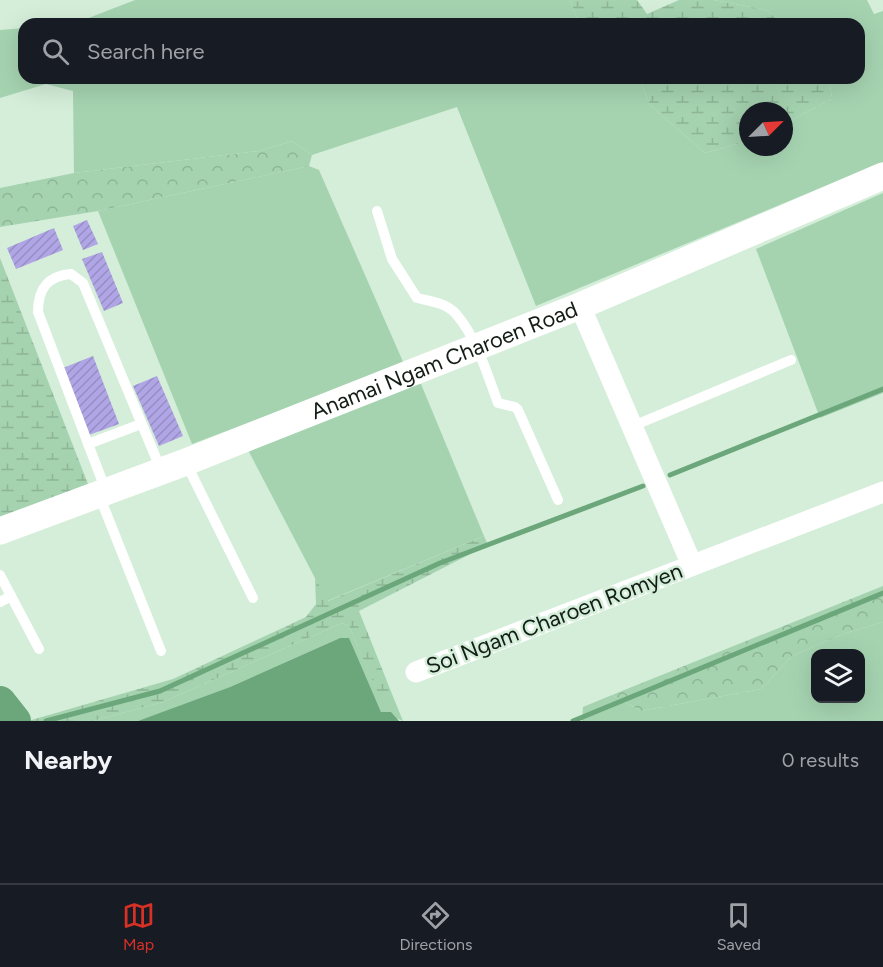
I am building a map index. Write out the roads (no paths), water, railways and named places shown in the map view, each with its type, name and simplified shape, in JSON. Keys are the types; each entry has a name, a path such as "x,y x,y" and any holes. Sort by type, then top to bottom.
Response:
{"street":[{"name":"Anamai Ngam Charoen Road","path":"0,531 174,467 580,306 883,176"},
{"name":"Soi Ngam Charoen Romyen","path":"580,306 692,564"},
{"name":"Soi Ngam Charoen Romyen","path":"416,672 883,492"}],"lane":[{"path":"377,211 392,259 417,298 436,302 455,312 476,346 498,403 515,407 518,410 558,500"},
{"path":"160,651 103,493 88,444 38,312 38,295 45,282 60,275 71,274 83,283 141,424 174,467 253,597"},
{"path":"633,426 791,360"},
{"path":"88,444 141,424"},
{"path":"0,575 39,649"},
{"path":"0,602 11,596"}],"waterway":[{"path":"670,475 883,389"},
{"path":"46,721 160,691 440,563 643,486"},
{"path":"573,721 883,593"},
{"path":"0,702 15,721"}]}
